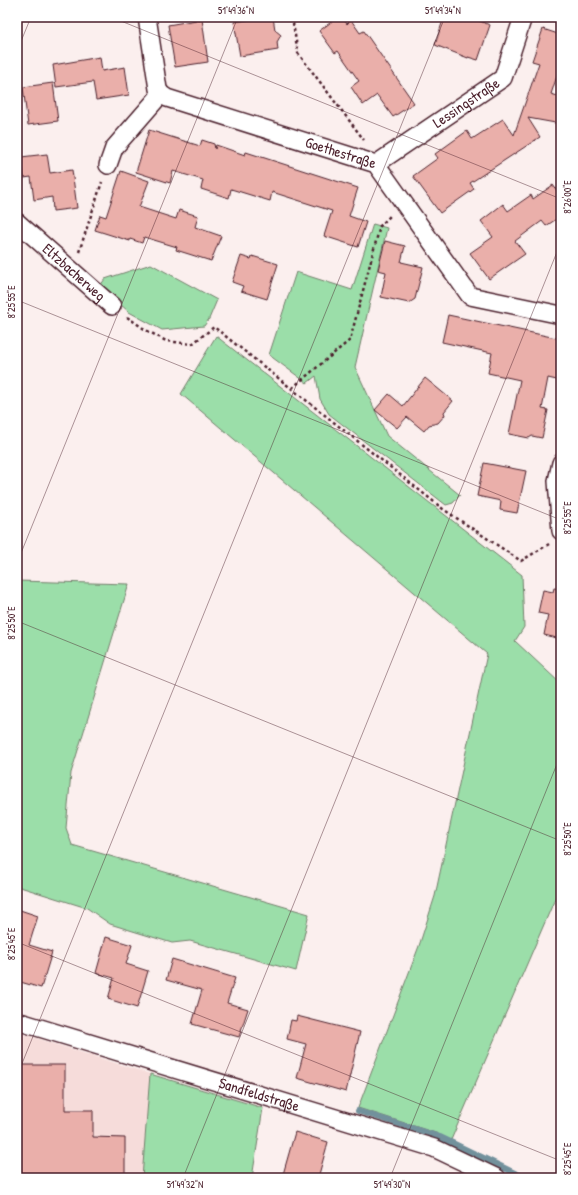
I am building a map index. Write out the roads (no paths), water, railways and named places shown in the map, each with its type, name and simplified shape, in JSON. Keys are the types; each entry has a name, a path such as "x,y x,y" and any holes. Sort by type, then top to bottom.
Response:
{"street":[{"path":"108,165 114,148 161,94 158,89 147,17"},
{"name":"Lessingstraße","path":"378,163 503,78 523,17"},
{"name":"Goethestraße","path":"161,94 167,98 378,163 404,203 470,296 561,315"},
{"name":"Eltzbacherweg","path":"17,222 112,306"},
{"path":"558,536 557,480 561,463"},
{"name":"Sandfeldstraße","path":"17,1021 434,1148 497,1178"}],"waterway":[{"path":"358,1111 440,1137 525,1178"}]}
